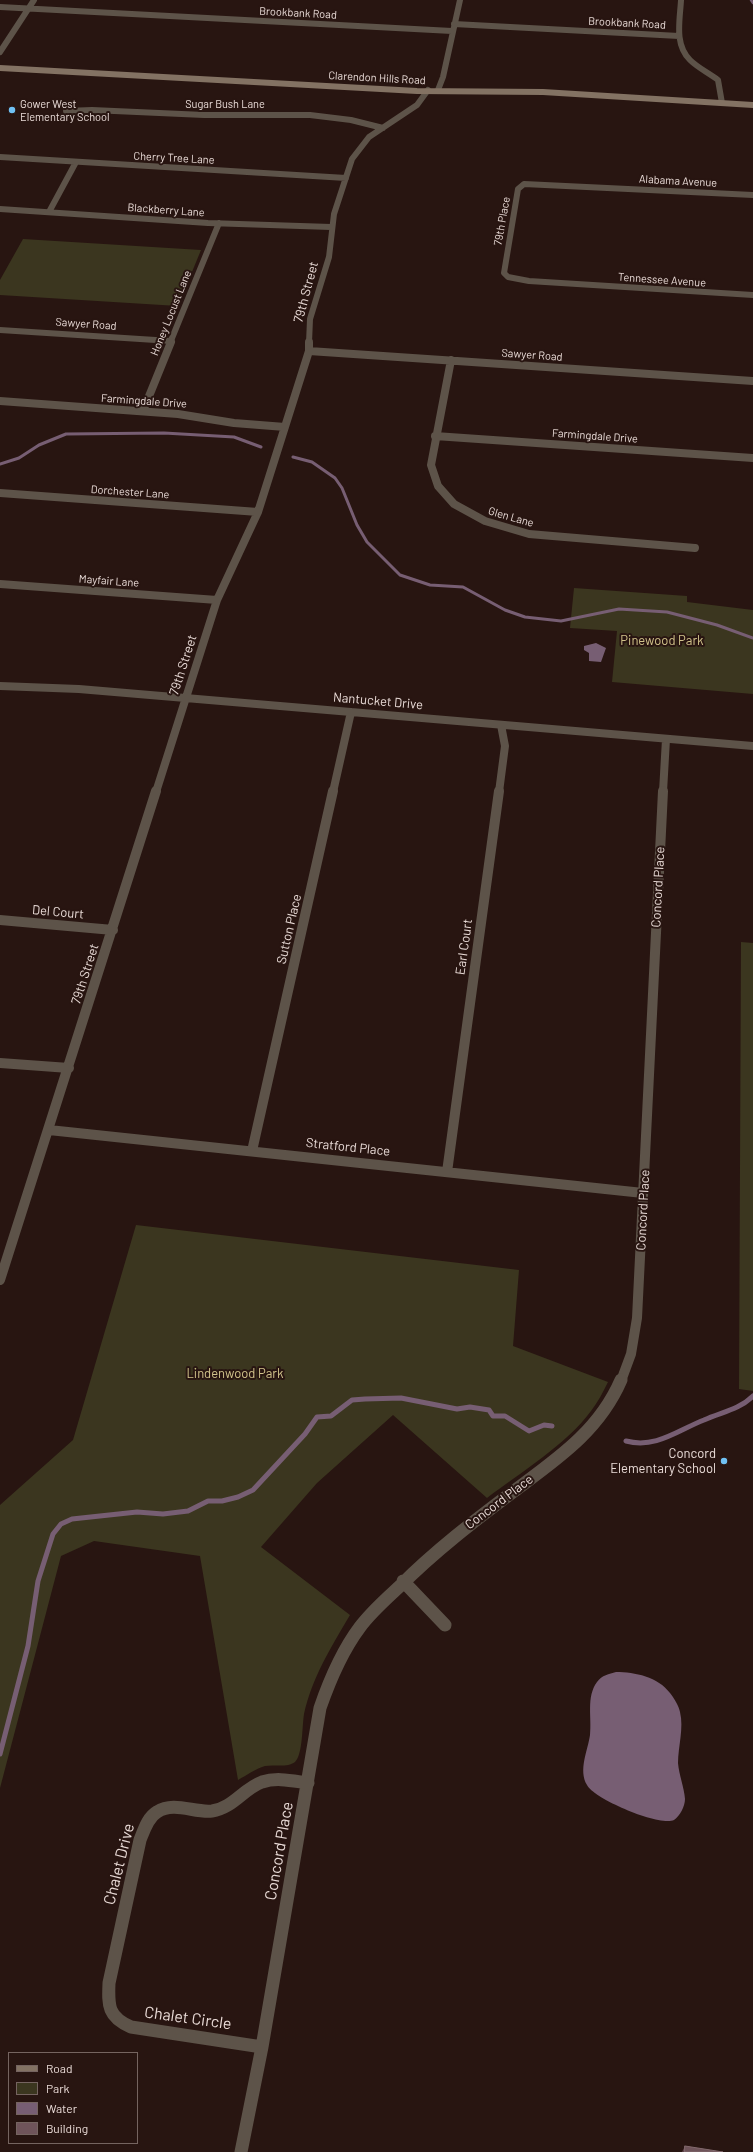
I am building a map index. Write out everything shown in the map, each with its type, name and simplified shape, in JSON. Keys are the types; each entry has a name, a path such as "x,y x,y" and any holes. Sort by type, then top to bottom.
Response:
{"street":[{"path":"0,52 34,0"},
{"path":"438,90 443,77 460,0"},
{"path":"681,0 679,36 681,48 689,59 718,80 722,103"},
{"name":"Brookbank Road","path":"0,7 452,31"},
{"name":"Brookbank Road","path":"454,24 679,36"},
{"name":"Clarendon Hills Road","path":"0,68 428,90 542,93 753,105"},
{"name":"79th Street","path":"0,1280 69,1068 217,600 258,512 285,427 309,350 310,320 329,257 331,227 352,159 358,149 383,128 417,105 428,90"},
{"name":"Sugar Bush Lane","path":"66,111 92,110 204,115 310,115 351,120 383,128"},
{"name":"Cherry Tree Lane","path":"0,157 346,178"},
{"path":"50,212 76,162"},
{"name":"79th Place","path":"569,284 515,280 508,277 504,273 518,189 524,184 534,183 601,186"},
{"name":"Alabama Avenue","path":"601,186 753,195"},
{"name":"Blackberry Lane","path":"0,209 219,223 331,227"},
{"name":"Honey Locust Lane","path":"143,411 219,223"},
{"name":"Tennessee Avenue","path":"569,284 753,295"},
{"name":"Sawyer Road","path":"0,330 171,341"},
{"name":"Sawyer Road","path":"309,350 753,381"},
{"name":"Glen Lane","path":"451,360 435,436 431,465 438,486 454,504 485,522 529,534 695,548"},
{"name":"Farmingdale Drive","path":"0,401 189,415 238,424 285,427"},
{"name":"Farmingdale Drive","path":"435,436 753,458"},
{"name":"Dorchester Lane","path":"0,493 258,512"},
{"name":"Mayfair Lane","path":"0,584 217,600"},
{"name":"Nantucket Drive","path":"0,686 78,689 753,746"},
{"name":"Sutton Place","path":"252,1151 351,712"},
{"name":"Earl Court","path":"446,1172 505,746 501,725"},
{"name":"Concord Place","path":"241,2152 262,2046 320,1708 340,1658 355,1632 404,1581 475,1519 577,1443 603,1414 627,1369 635,1336 666,739"},
{"name":"Del Court","path":"0,920 113,930"},
{"path":"0,1063 69,1068"},
{"name":"Stratford Place","path":"49,1130 643,1193"},
{"path":"404,1581 445,1625"},
{"name":"Chalet Drive","path":"112,2015 108,2002 109,1983 140,1840 144,1826 151,1817 168,1807 208,1810 223,1808 254,1786 265,1781 277,1779 308,1784"},
{"name":"Chalet Circle","path":"112,2015 125,2026 141,2030 262,2046"}],"green space":[{"path":"23,239 201,250 178,306 0,295 0,280"},
{"name":"Pinewood Park","path":"574,588 687,596 687,602 753,610 753,694 612,682 617,631 570,628"},
{"path":"741,942 753,943 753,1391 739,1389"},
{"name":"Lindenwood Park","path":"136,1225 519,1270 513,1346 608,1382 594,1408 569,1435 542,1458 487,1498 393,1415 317,1483 261,1547 350,1615 317,1675 307,1701 304,1714 300,1753 298,1758 292,1764 265,1766 254,1770 238,1780 200,1556 94,1541 61,1556 0,1788 0,1505 73,1440"}],"water":[{"path":"596,643 606,648 601,662 589,661 589,653 584,650 584,646"},
{"path":"616,1672 638,1674 653,1679 670,1693 679,1707 681,1731 678,1763 685,1799 682,1811 674,1820 667,1821 642,1816 614,1804 592,1791 584,1779 583,1767 590,1735 590,1701 592,1694 597,1682 601,1678"}],"building":[{"path":"685,2146 723,2152 685,2152"}],"waterway":[{"path":"0,464 19,458 39,445 66,434 164,433 234,437 261,447"},
{"path":"293,457 312,462 335,478 342,488 357,525 367,542 400,575 430,585 463,587 505,610 525,617 561,621 619,609 667,612 717,625 753,638"},
{"path":"626,1441 637,1443 657,1441 710,1417 736,1408 748,1401 753,1396"},
{"path":"0,1754 28,1646 38,1581 53,1534 61,1524 72,1519 137,1512 163,1514 188,1511 208,1501 222,1501 238,1497 253,1490 305,1434 317,1417 331,1416 352,1400 401,1398 457,1409 470,1407 489,1410 493,1416 505,1416 529,1431 544,1425 552,1426"}],"place":[{"name":"Gower West Elementary School","path":"12,110"},
{"name":"Concord Elementary School","path":"724,1461"}]}
